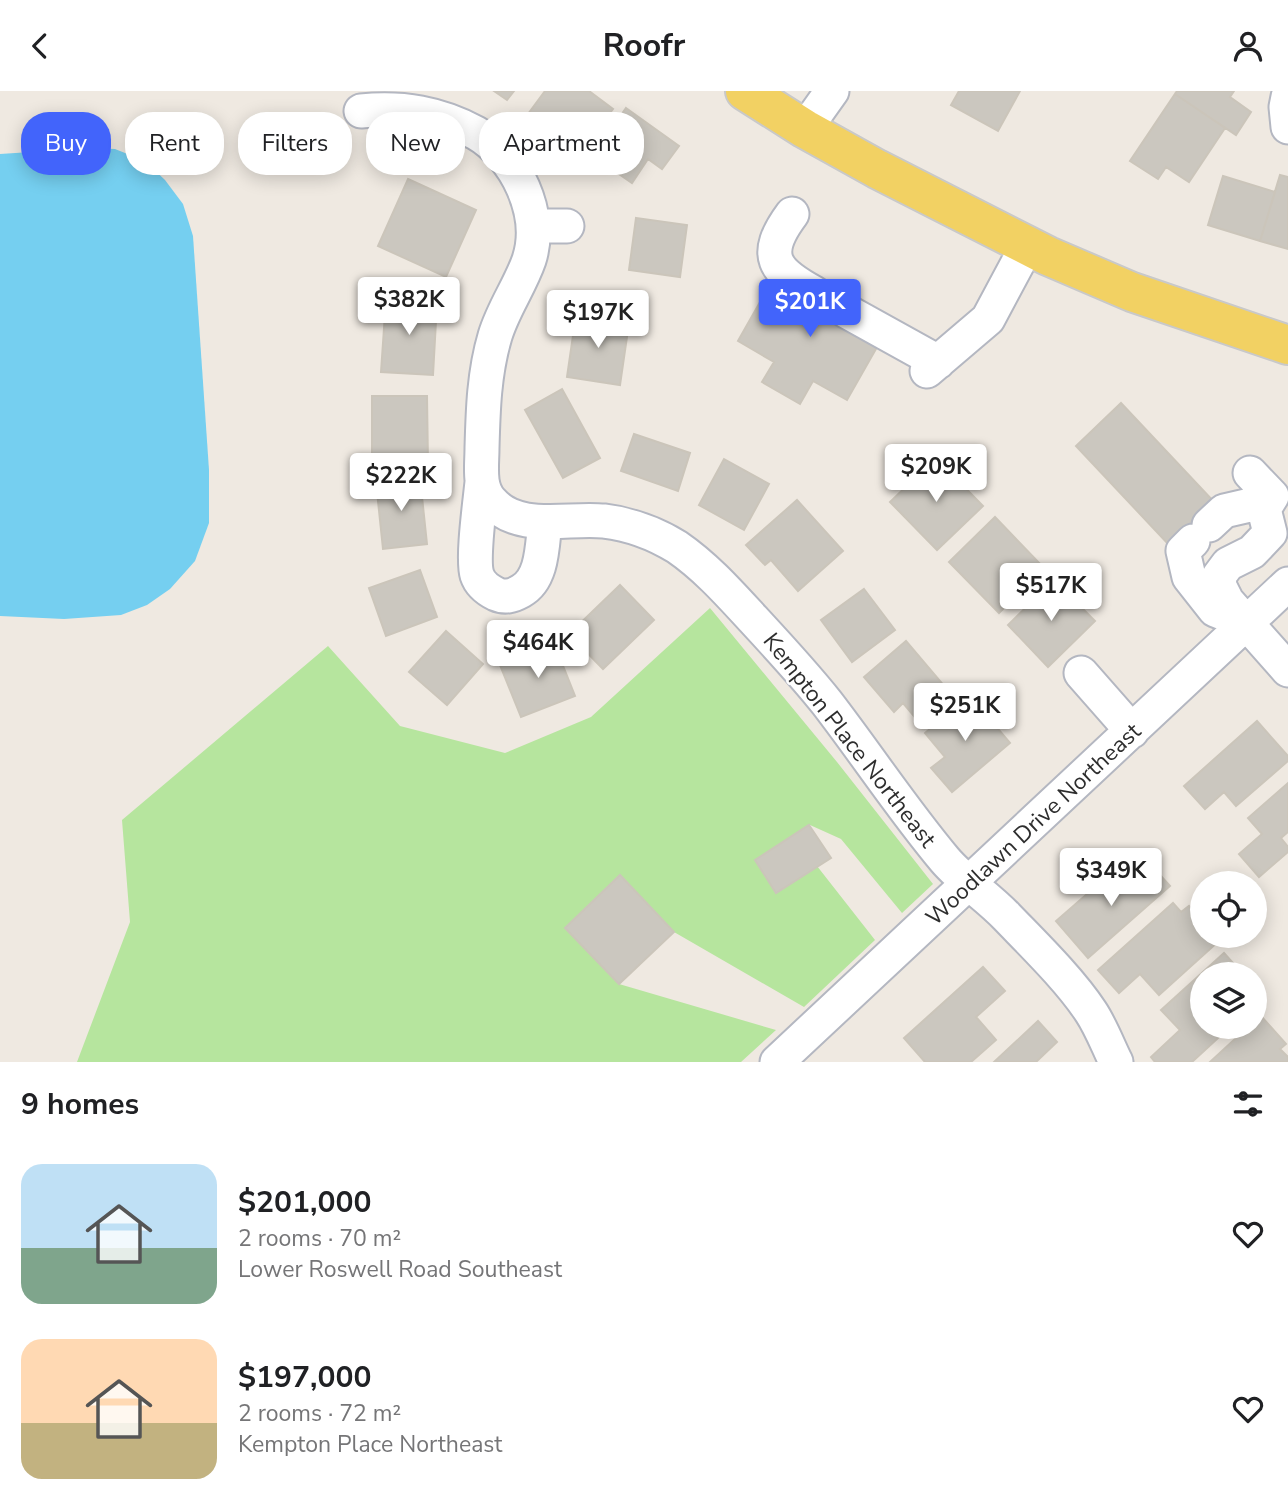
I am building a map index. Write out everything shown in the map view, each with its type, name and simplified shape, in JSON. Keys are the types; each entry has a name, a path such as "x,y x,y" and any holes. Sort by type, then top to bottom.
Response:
{"main road":[{"path":"745,91 805,129 1027,246 1132,292 1288,345"}],"street":[{"path":"805,129 832,91"},
{"path":"1288,97 1288,127"},
{"path":"361,111 389,108 426,112 463,126 490,141 507,162 526,194 533,226 531,255 502,314 483,403 482,482 476,561 477,576 487,590 501,596 513,596 528,588 535,578 539,563 545,522"},
{"path":"792,214 781,229 777,241 775,255 778,267 787,278 814,293"},
{"path":"533,226 567,226"},
{"path":"846,311 933,367 988,319 1027,246"},
{"name":"Kempton Place Northeast","path":"482,482 492,504 518,518 545,522 606,521 650,533 675,546 717,580 801,671 948,863 1007,917 1074,991 1091,1013 1116,1062"},
{"path":"1245,621 1215,610 1189,577 1183,551 1224,511 1251,505 1261,484 1270,533 1252,552 1228,564 1219,576 1220,587 1227,601 1245,621 1288,670"},
{"name":"Woodlawn Drive Northeast","path":"777,1062 1132,731 1245,621 1288,584"},
{"path":"1081,673 1132,731"}],"green space":[{"path":"710,608 933,884 902,913 841,839 810,825 755,860 776,893 817,866 875,940 804,1007 674,932 620,876 566,927 619,984 776,1030 741,1062 77,1062 130,922 122,820 328,646 400,726 505,753 591,717"}],"water":[{"path":"111,149 125,153 125,175 160,175 183,204 193,236 209,470 209,523 195,561 170,589 147,605 121,615 64,619 0,616 0,154 21,153 21,175 111,175"}],"building":[{"path":"494,91 514,91 507,100"},
{"path":"545,91 589,91 613,109 611,112 529,112"},
{"path":"959,91 1020,91 998,131 951,105"},
{"path":"1177,91 1234,91 1230,97 1251,112 1236,135 1175,94"},
{"path":"1175,94 1225,128 1189,182 1166,167 1158,179 1130,161"},
{"path":"644,121 679,146 662,169 648,159 644,165"},
{"path":"620,175 637,175 632,183"},
{"path":"1280,175 1288,177 1288,249 1260,241"},
{"path":"1223,176 1275,192 1260,241 1208,225"},
{"path":"408,179 476,210 446,277 378,246"},
{"path":"636,218 687,225 680,277 629,270"},
{"path":"772,281 821,282 852,300 881,340 847,400 813,381 800,404 762,382 774,362 738,341"},
{"path":"386,299 437,303 433,375 381,372"},
{"path":"576,315 629,323 620,385 567,377"},
{"path":"562,389 600,458 563,478 525,410"},
{"path":"372,396 427,396 428,464 372,464"},
{"path":"1121,403 1216,504 1171,547 1076,446"},
{"path":"634,434 690,453 678,491 621,471"},
{"path":"936,458 983,506 937,550 890,502"},
{"path":"724,459 769,484 744,530 699,505"},
{"path":"420,478 427,544 383,549 376,482"},
{"path":"797,500 843,551 798,591 771,560 765,565 746,545"},
{"path":"995,517 1044,568 999,613 949,562"},
{"path":"420,570 437,617 386,636 369,588"},
{"path":"1054,580 1095,621 1048,667 1008,625"},
{"path":"620,585 654,620 603,669 569,634"},
{"path":"864,589 895,630 852,662 821,620"},
{"path":"446,631 483,664 447,705 409,672"},
{"path":"906,641 946,688 932,699 938,706 919,722 903,703 894,712 864,677"},
{"path":"554,643 575,696 521,717 500,665"},
{"path":"969,695 1010,743 952,792 931,768 945,757 925,733"},
{"path":"1257,721 1288,756 1288,761 1236,806 1224,792 1205,809 1184,786"},
{"path":"1288,783 1288,832 1281,838 1288,847 1288,852 1266,871 1254,871 1239,854 1262,834 1248,818"},
{"path":"809,825 831,858 776,893 755,860"},
{"path":"1149,863 1170,886 1088,958 1056,921 1117,868 1129,881"},
{"path":"620,875 674,932 619,984 565,928"},
{"path":"1173,903 1181,912 1190,907 1190,948 1211,948 1196,962 1190,962 1190,967 1159,995 1140,974 1119,993 1098,970"},
{"path":"1224,953 1232,962 1214,962"},
{"path":"983,967 1005,991 976,1017 996,1040 971,1062 925,1062 904,1038"},
{"path":"1190,984 1190,1039 1217,1039 1192,1062 1155,1062 1151,1057 1180,1030 1161,1010"},
{"path":"1038,1021 1057,1042 1036,1062 994,1062"},
{"path":"1267,1023 1286,1044 1280,1049 1288,1057 1288,1062 1210,1062 1235,1039 1267,1039"}]}
